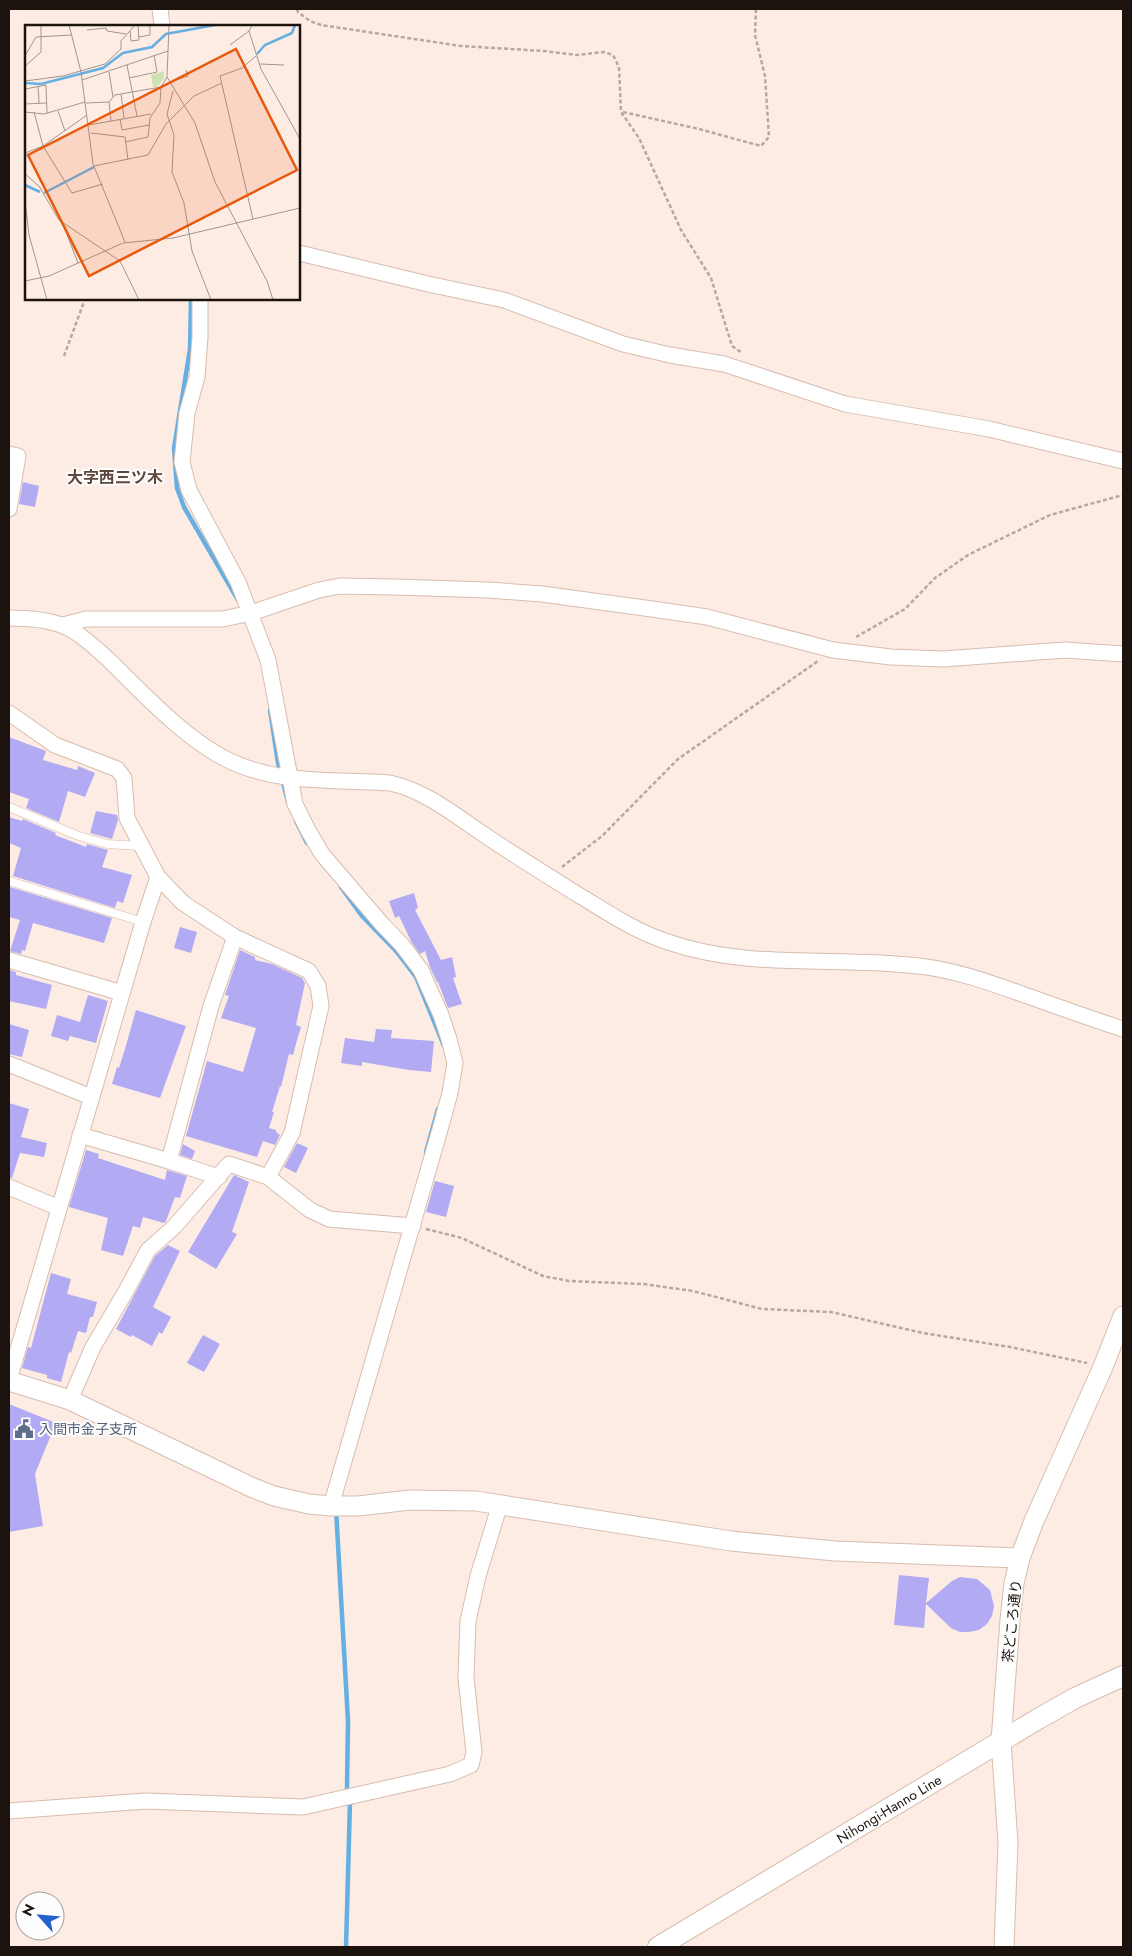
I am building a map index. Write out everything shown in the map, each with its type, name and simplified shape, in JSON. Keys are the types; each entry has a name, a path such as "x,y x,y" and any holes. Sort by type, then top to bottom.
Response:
{"main road":[{"name":"Nihongi-Hanno Line","path":"658,1947 1075,1698 1123,1676"}],"street":[{"path":"160,9 162,25"},
{"path":"300,254 504,300 623,344 670,355 724,364 845,404 989,428 1123,461"},
{"path":"200,300 197,376 187,414 182,462 189,490 238,582 268,660 296,804 308,830 322,854 402,945 421,970 449,1038 455,1063 450,1093 331,1506"},
{"path":"9,454 18,456 9,508"},
{"path":"63,625 86,619 223,619 251,613 319,590 340,586 488,590 542,594 707,617 834,650 916,659 1065,650 1123,654"},
{"path":"9,618 29,618 63,625 95,647 205,748 241,767 264,774 358,780 404,786 456,816 616,919 646,934 688,948 733,957 919,966 950,971 977,978 1123,1030"},
{"path":"9,713 55,745 117,769 124,778 127,818 140,846 158,877 183,903 235,937 309,971 318,986 322,1006 292,1133 268,1177"},
{"path":"158,877 91,1097 9,1381 70,1400 251,1487 274,1496 308,1504 358,1506 419,1499 453,1499 500,1504 731,1541 835,1552 1020,1558"},
{"path":"169,1162 211,1006 235,937"},
{"path":"9,960 122,993"},
{"path":"9,1064 91,1097"},
{"path":"80,1135 219,1177"},
{"path":"70,1400 93,1347 148,1250 174,1227 229,1164 268,1177 310,1210 329,1219 412,1226"},
{"path":"9,1187 59,1208"},
{"name":"茶どころ通り","path":"1004,1947 1008,1844 1002,1741 1014,1583 1020,1558 1034,1521 1103,1367 1123,1316"},
{"path":"9,1811 146,1801 303,1807 450,1774 472,1765 474,1752 466,1678 468,1621 478,1576 500,1504"}],"lane":[{"path":"9,807 91,840 107,844 140,846"},
{"path":"9,881 143,922"}],"path":[{"path":"298,9 298,12 310,21 321,25 461,46 576,55 604,52 613,55 619,67 621,112 639,138 681,230 711,278 732,346 752,362 761,376"},
{"path":"621,112 699,129 761,146 769,137 765,76 755,35 756,9"},
{"path":"64,356 85,300"},
{"path":"548,876 602,836 678,759 834,650 905,609 936,578 968,554 1050,515 1123,496"},
{"path":"412,1226 462,1238 543,1276 569,1281 643,1284 693,1292 762,1309 831,1312 923,1333 1010,1347 1103,1367"}],"building":[{"path":"23,482 39,486 35,507 19,504"},
{"path":"9,737 46,751 43,760 77,770 78,766 95,773 85,797 68,791 59,822 26,808 29,799 9,792"},
{"path":"96,811 117,815 118,820 112,839 90,833"},
{"path":"9,817 22,821 23,819 56,833 55,835 86,847 87,844 108,850 102,867 132,875 123,903 117,901 115,908 13,876 21,848 9,843"},
{"path":"10,887 112,918 104,943 33,923 25,951 22,950 21,954 10,951 20,920 9,917"},
{"path":"414,893 418,908 415,910 441,960 452,957 456,977 453,978 462,1004 448,1008 425,951 420,954 412,943 399,916 395,918 389,901"},
{"path":"180,927 197,932 191,953 174,948"},
{"path":"240,950 255,957 255,960 272,964 302,978 305,983 296,1025 301,1027 293,1055 289,1054 269,1128 276,1130 280,1135 275,1145 263,1141 257,1157 186,1136 207,1061 243,1072 256,1028 221,1018 229,996 225,995"},
{"path":"9,970 16,972 16,975 52,985 46,1009 9,1001"},
{"path":"88,995 108,1001 96,1043 70,1036 68,1041 51,1036 57,1015 80,1022"},
{"path":"136,1010 186,1026 160,1098 112,1084 117,1067 119,1068"},
{"path":"9,1024 29,1030 22,1057 9,1054"},
{"path":"376,1029 392,1030 391,1038 434,1041 431,1072 362,1062 362,1066 341,1063 345,1038 374,1042"},
{"path":"9,1103 29,1109 21,1137 47,1143 44,1157 20,1153 12,1178 9,1178"},
{"path":"297,1143 308,1148 296,1173 284,1167"},
{"path":"183,1144 195,1151 192,1159 180,1155"},
{"path":"86,1150 99,1154 98,1158 165,1180 167,1170 187,1176 180,1198 175,1197 166,1221 164,1223 143,1217 140,1228 133,1226 123,1256 101,1250 108,1218 69,1207"},
{"path":"234,1175 249,1182 232,1232 237,1234 216,1269 188,1252"},
{"path":"435,1181 454,1186 446,1217 426,1212"},
{"path":"168,1245 180,1251 153,1307 171,1317 162,1334 159,1332 152,1346 116,1329 155,1256"},
{"path":"51,1273 71,1279 67,1294 97,1302 93,1317 90,1317 86,1333 78,1331 71,1353 69,1352 61,1382 47,1378 47,1375 22,1368 28,1347 31,1348"},
{"path":"203,1335 220,1344 204,1372 187,1363"},
{"path":"9,1404 56,1423 35,1474 43,1526 9,1532"},
{"path":"899,1575 929,1578 926,1603 952,1581 960,1577 977,1579 990,1590 994,1606 992,1616 987,1624 979,1630 960,1632 951,1628 926,1604 924,1628 894,1625"}],"waterway":[{"path":"191,300 190,349 174,448 177,488 184,507 238,600"},
{"path":"270,710 278,763 288,802"},
{"path":"296,821 307,843"},
{"path":"341,887 362,916 396,951 416,977 444,1046"},
{"path":"426,1152 438,1109"},
{"path":"336,1509 348,1721 347,1788 350,1802 346,1947"}],"place":[{"name":"入間市金子支所","path":"24,1429"}],"district":[{"name":"大字西三ツ木","path":"115,477"}]}
